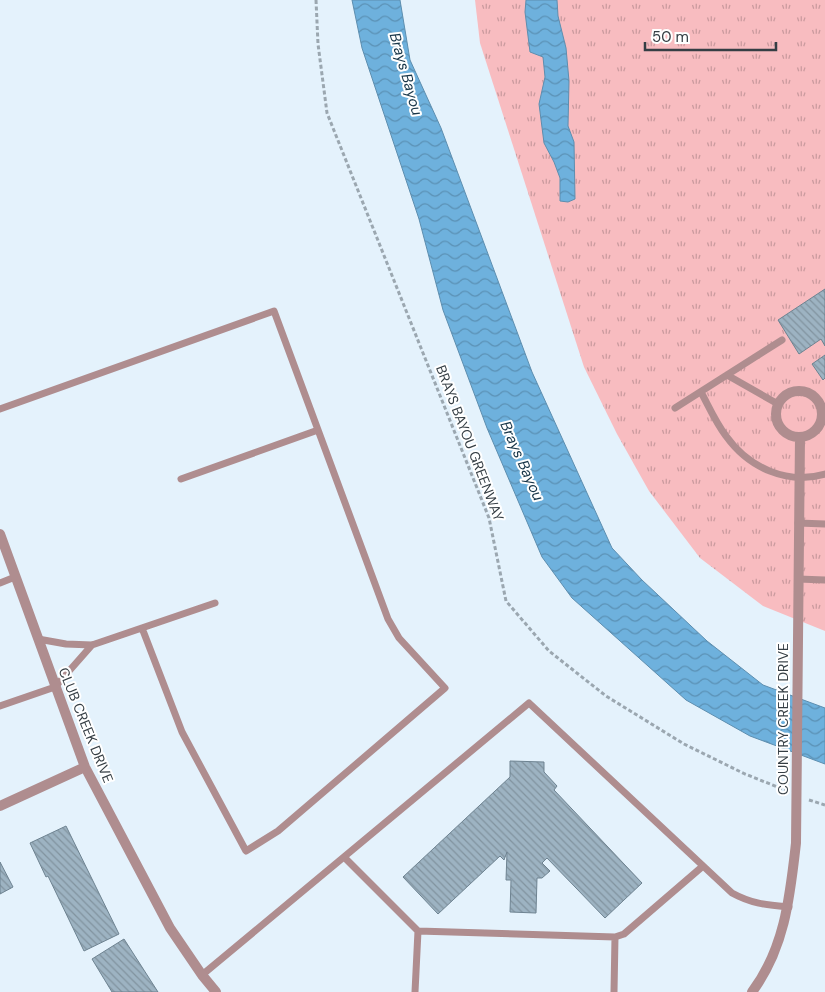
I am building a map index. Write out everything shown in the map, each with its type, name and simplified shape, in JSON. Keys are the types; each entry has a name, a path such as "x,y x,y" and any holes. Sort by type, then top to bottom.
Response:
{"street":[{"path":"792,391 808,392 819,402 822,410 819,425 807,435 800,437 792,436 780,427 776,414 778,404 786,394 792,391"},
{"name":"COUNTRY CREEK DRIVE","path":"752,992 771,960 789,907 796,843 800,437"},
{"name":"CLUB CREEK DRIVE","path":"0,534 85,767 170,928 216,992"},
{"path":"0,806 85,767"}],"lane":[{"path":"0,409 274,311 388,619 400,638 445,688 278,831 246,851 182,732 142,628"},
{"path":"675,408 782,340"},
{"path":"727,375 778,404"},
{"path":"700,392 726,436 742,454 768,471 780,476 814,478 825,474"},
{"path":"181,479 318,430"},
{"path":"798,524 825,524"},
{"path":"0,583 15,577"},
{"path":"798,579 825,580"},
{"path":"38,639 66,644 92,645 215,603"},
{"path":"0,706 55,687 92,645"},
{"path":"202,975 529,703 732,893 746,901 789,907"},
{"path":"344,857 418,931 616,937 624,934 703,866"},
{"path":"415,992 418,931"},
{"path":"614,992 616,937"}],"path":[{"name":"BRAYS BAYOU GREENWAY","path":"316,0 318,44 327,113 489,518 506,601 549,651 606,696 684,744 745,774 786,791"},
{"path":"805,798 825,805"}],"green space":[{"path":"475,0 825,0 825,631 763,606 700,558 649,491 617,434 584,367 480,43"}],"water":[{"name":"Brays Bayou","path":"352,0 400,0 410,60 441,128 532,372 612,548 642,580 707,641 763,685 825,708 825,764 750,736 686,700 572,598 542,557 487,428 443,310 419,219 362,48"},
{"path":"526,0 557,0 558,16 566,48 569,81 568,126 574,142 575,199 568,202 560,201 560,178 544,143 539,104 545,77 543,57 530,52 525,12"}],"building":[{"path":"825,289 825,346 821,339 799,354 778,320"},
{"path":"825,355 825,378 823,380 812,364"},
{"path":"510,761 544,762 544,772 557,786 554,790 642,883 605,918 547,858 542,863 550,871 542,878 537,878 536,913 510,912 511,880 506,880 507,852 504,860 500,856 438,914 403,877 510,777"},
{"path":"66,826 119,934 84,951 30,843"},
{"path":"0,862 13,887 0,894"},
{"path":"124,939 158,992 112,992 92,959"}]}
